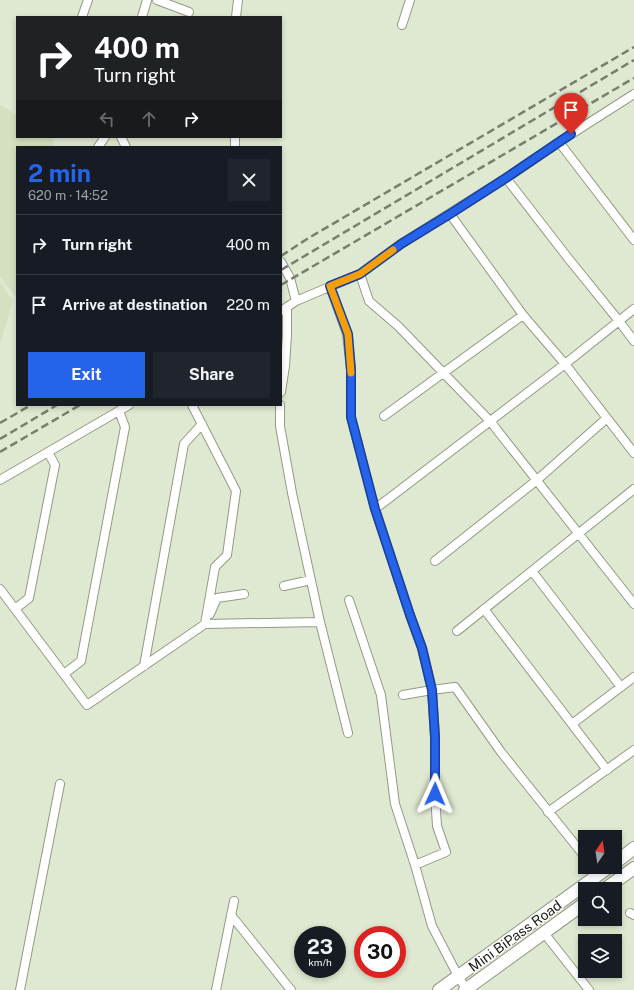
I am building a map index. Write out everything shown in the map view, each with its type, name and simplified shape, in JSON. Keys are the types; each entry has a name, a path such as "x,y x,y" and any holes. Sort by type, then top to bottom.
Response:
{"main road":[{"path":"622,857 634,848"},
{"path":"615,882 634,868"},
{"name":"Mini BiPass Road","path":"439,990 592,874"},
{"path":"466,989 578,908"}],"street":[{"path":"82,16 88,0"},
{"path":"142,16 147,0"},
{"path":"157,0 189,12"},
{"path":"236,16 238,0"},
{"path":"402,25 410,0"},
{"path":"282,386 287,335 284,309 296,301 360,274 401,244 506,178 634,94"},
{"path":"559,142 634,240"},
{"path":"506,178 634,341"},
{"path":"450,214 523,315 565,364 634,453"},
{"path":"282,264 290,278 296,301"},
{"path":"360,274 369,301 398,326 490,421 634,604"},
{"path":"330,286 348,334 351,370 351,417 375,509 422,648 432,690 435,737 435,794 437,826 446,852 415,864"},
{"path":"375,509 565,364 634,309"},
{"path":"384,416 523,315"},
{"path":"0,480 127,406"},
{"path":"193,406 236,491 227,555 215,567 205,624"},
{"path":"280,406 280,426 292,493 320,622 348,733"},
{"path":"64,674 81,661 126,427 119,411"},
{"path":"435,561 537,480 607,418"},
{"path":"144,666 184,444 202,424"},
{"path":"15,609 29,598 55,466 48,452"},
{"path":"457,630 634,489"},
{"path":"532,571 621,687"},
{"path":"284,586 311,580"},
{"path":"0,589 87,706 205,624 217,598 244,594"},
{"path":"349,600 381,695 395,804 415,864 432,926 466,989"},
{"path":"484,609 607,770"},
{"path":"205,624 320,622"},
{"path":"572,724 634,677"},
{"path":"403,695 455,687 501,752 578,848"},
{"path":"548,812 634,750"},
{"path":"20,990 60,784"},
{"path":"216,990 234,901"},
{"path":"231,915 291,990"},
{"path":"544,933 589,990"}],"shaded area":[{"path":"0,105 16,114 16,138 52,138 55,146 16,146 16,297 0,277"},
{"path":"0,282 13,301 0,344"}],"railway":[{"path":"282,255 307,239 634,47"},
{"path":"282,269 634,60"},
{"path":"282,284 634,78"},
{"path":"0,423 29,406"},
{"path":"0,439 55,406"},
{"path":"0,452 78,406"}],"slow traffic":[{"path":"351,373 348,334 330,286 360,274 393,250"}],"route":[{"path":"435,794 435,737 432,690 422,648 375,509 351,417 351,370 348,334 330,286 360,274 401,244 506,178 571,134"}]}
